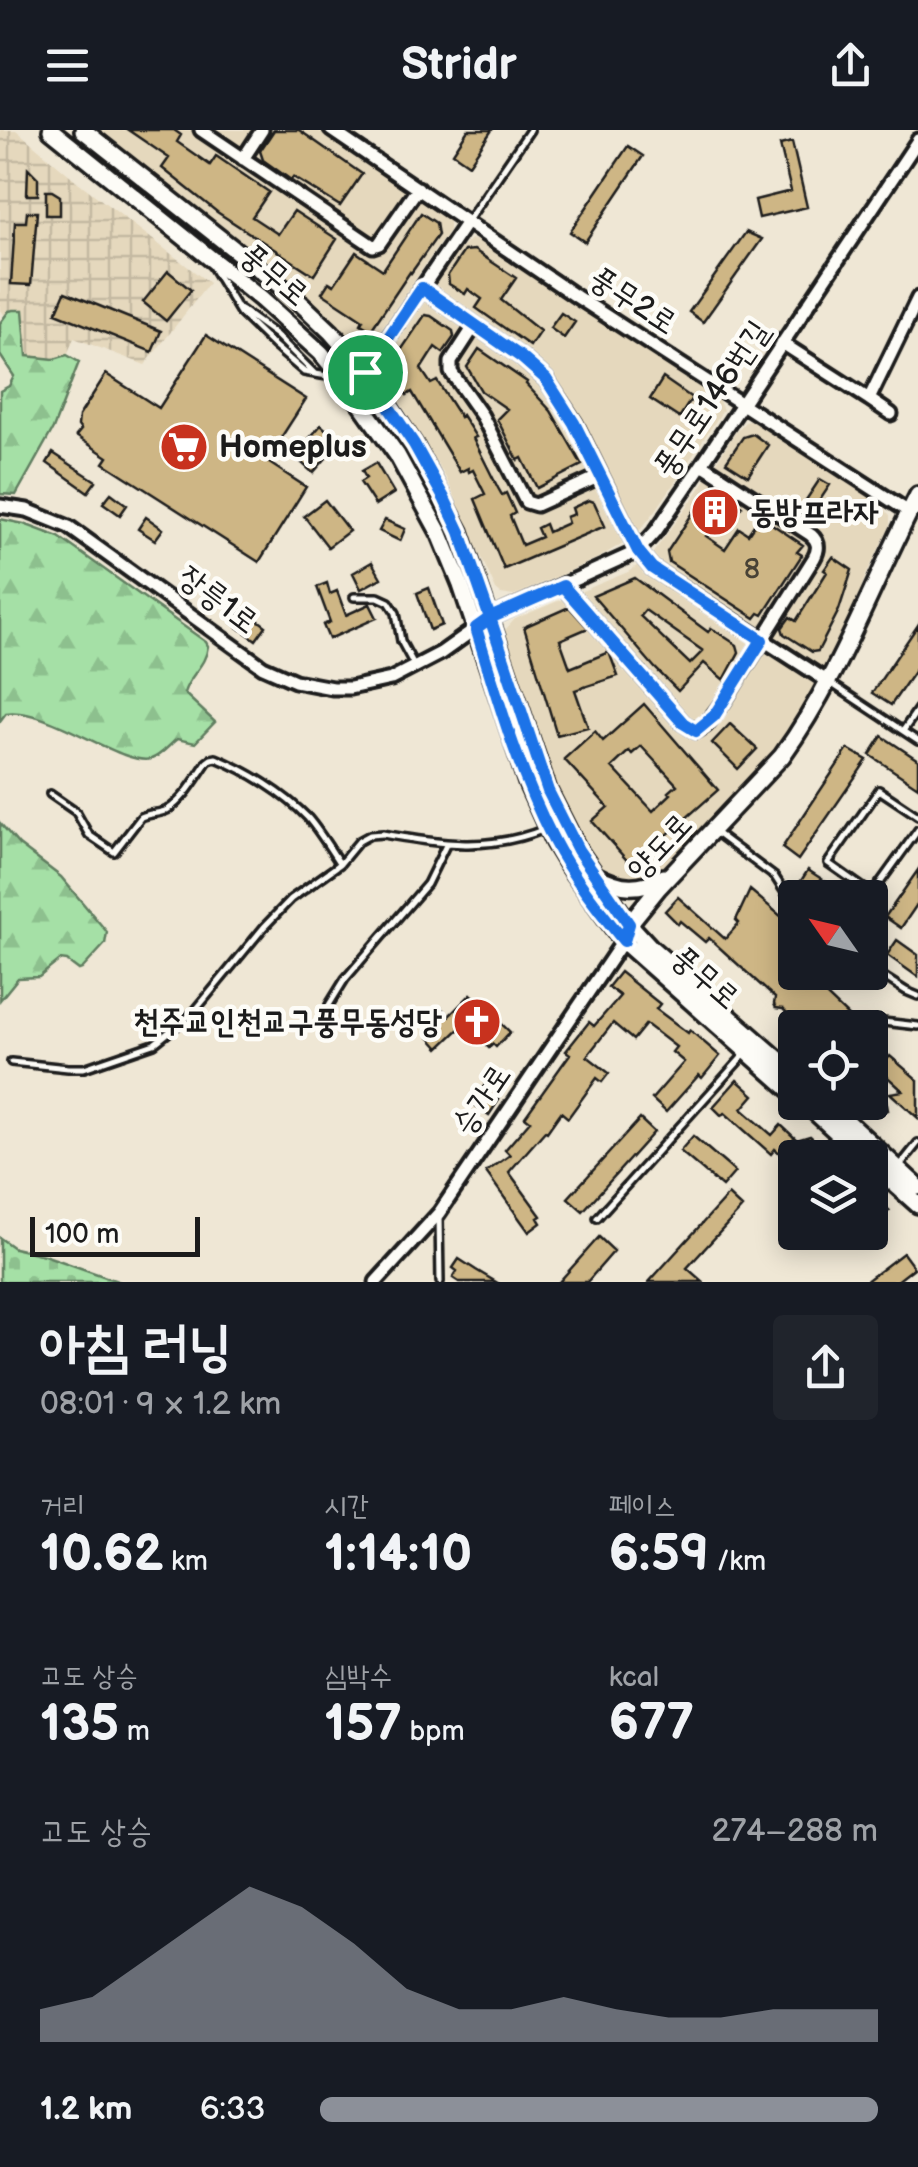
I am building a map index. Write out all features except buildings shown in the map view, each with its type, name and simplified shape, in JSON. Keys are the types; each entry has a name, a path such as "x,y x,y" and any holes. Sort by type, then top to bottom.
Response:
{"street":[{"name":"풍무로","path":"51,130 288,322 342,378 378,425 440,534 476,628 518,758 548,828 585,892 670,966 778,1075"},
{"name":"풍무로","path":"82,130 292,295 365,372 414,444 444,498 460,532 548,791 562,823 629,931"},
{"path":"201,130 373,246 379,244 418,188"},
{"path":"243,159 262,130"},
{"name":"풍무2로","path":"331,130 574,296 916,511"},
{"name":"풍무로146번길","path":"490,618 638,551 656,531 918,140"},
{"path":"365,372 468,222"},
{"path":"422,288 546,379 570,414 638,551 658,573 830,682"},
{"path":"869,399 918,298"},
{"path":"476,326 451,362 451,372 482,416 526,502 536,505 600,476"},
{"path":"782,343 891,414"},
{"path":"563,586 692,730 700,730 714,716 814,558 817,543 811,535 702,464"},
{"name":"양도로","path":"629,931 782,756 830,682 916,511 918,495"},
{"name":"장릉1로","path":"0,506 27,510 69,527 246,656 277,674 311,684 350,688 392,679 416,668 490,618"},
{"name":"양도로","path":"629,931 672,873 715,832"},
{"path":"593,875 628,888 646,886 672,873"},
{"name":"승가로","path":"376,1282 439,1213 629,931"},
{"name":"풍무로","path":"752,1046 778,1063"},
{"path":"824,1120 846,1140"},
{"path":"843,1120 918,1205"},
{"path":"888,1171 918,1187"}],"lane":[{"path":"468,222 530,130"},
{"path":"208,256 234,304 250,324 304,372 342,378"},
{"path":"354,597 378,597 389,602 396,614 401,641 416,668"},
{"path":"830,682 918,741"},
{"path":"903,731 918,709"},
{"path":"50,794 76,812 88,836 114,852 142,816 167,810 210,758 216,758 292,804 315,827 340,864"},
{"path":"918,816 879,790 828,863 872,894 918,830"},
{"path":"11,1062 84,1068 154,1044 205,1001 291,899 340,864 359,841 370,835 446,844 504,842 548,828"},
{"path":"715,832 778,881"},
{"path":"329,1005 345,979 428,884 446,844"},
{"path":"888,980 918,996"},
{"path":"888,1023 918,1026"},
{"path":"597,1218 752,1046"},
{"path":"893,1174 918,1143"},
{"path":"439,1213 440,1282"}],"shaded area":[{"path":"0,130 16,130 209,283 145,365 74,338 67,355 54,359 26,356 9,311 5,315 0,310"},
{"path":"99,130 317,130 445,216 449,230 371,344 358,348 321,310 127,157"},
{"path":"470,239 482,242 712,394 723,410 636,535 600,557 514,596 496,590 446,478 380,369 450,260"},
{"path":"750,421 878,503 890,515 890,526 850,619 789,734 658,874 639,884 612,877 572,820 543,752 505,630 515,619 628,572 650,557 735,433"}],"green space":[{"path":"23,310 27,356 54,359 67,355 79,362 53,429 16,495 0,494 0,391 9,386 14,376 0,355 0,323 9,311"},
{"path":"0,519 59,537 206,642 204,659 184,693 215,722 195,743 177,739 155,758 138,759 43,719 6,713 0,721"},
{"path":"0,823 19,845 61,877 107,932 105,944 82,969 60,960 39,977 18,978 0,1000"},
{"path":"0,1238 14,1248 120,1282 0,1282"}],"place":[{"name":"Homeplus","path":"184,447"},
{"name":"동방프라자","path":"715,512"},
{"name":"천주교인천교구풍무동성당","path":"477,1022"}],"route":[{"path":"365,372 414,444 460,532 490,618 476,628 540,812 585,892 624,941 629,924 593,875 548,791 490,618 563,586 683,723 696,731 714,716 762,640 646,562 574,423 546,379 422,288 365,372"}]}
